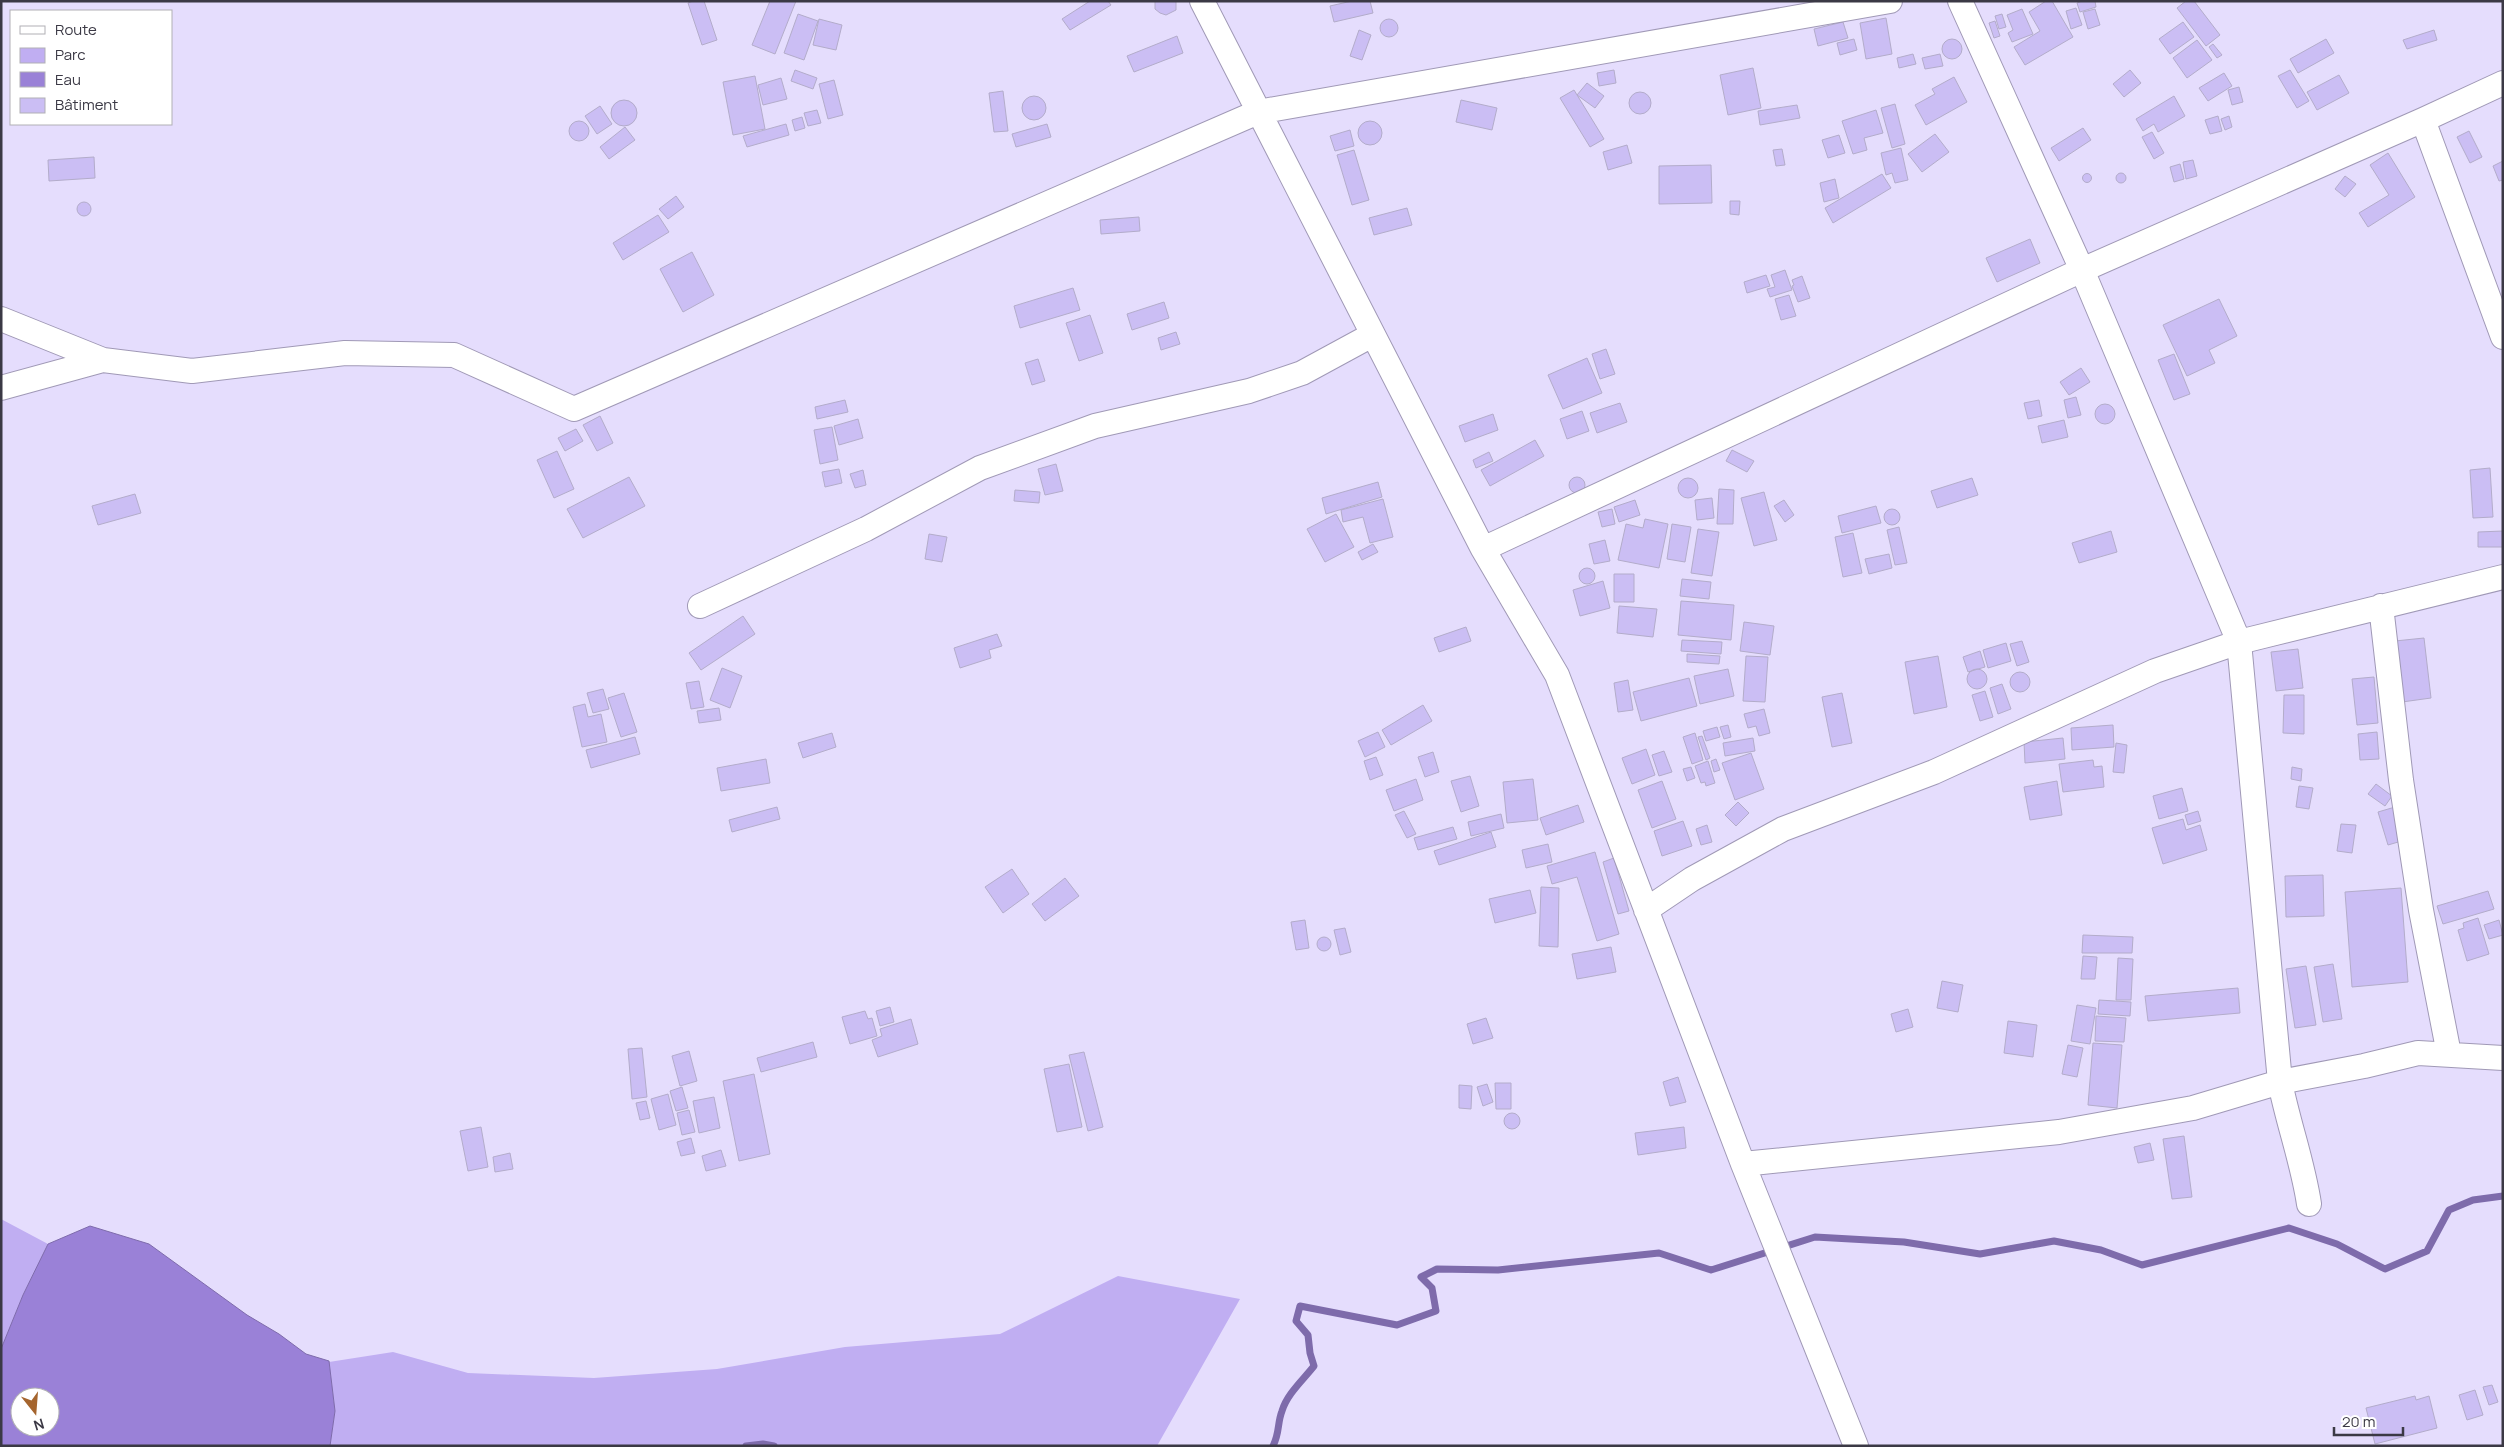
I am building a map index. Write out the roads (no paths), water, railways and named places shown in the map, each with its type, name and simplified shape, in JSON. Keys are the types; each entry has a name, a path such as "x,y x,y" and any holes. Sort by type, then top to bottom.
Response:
{"street":[{"path":"1202,1 1483,549 1557,675 1743,1164 1772,1232 1856,1446"},
{"path":"1,319 103,360 192,371 345,353 454,355 574,409 1258,112 1890,1"},
{"path":"1960,1 2082,270 2239,642 2280,1082 2295,1150 2305,1179 2309,1204"},
{"path":"1483,549 2082,270 2423,120 2503,82"},
{"path":"2423,120 2503,337"},
{"path":"700,606 866,529 980,468 1094,426 1249,390 1302,373 1372,335"},
{"path":"1,388 103,360"},
{"path":"1646,910 1692,879 1782,829 1934,772 2156,671 2239,642 2503,577"},
{"path":"2382,606 2401,780 2421,910 2449,1054"},
{"path":"1743,1164 2059,1132 2193,1108 2280,1082 2364,1066 2418,1052 2503,1058"}],"water":[{"path":"90,1226 149,1244 247,1315 279,1334 306,1354 329,1361 335,1411 330,1446 1,1446 1,1349 23,1295 48,1244"}],"waterway":[{"path":"1273,1446 1284,1405 1291,1393 1314,1366 1308,1335 1296,1321 1300,1306 1397,1325 1436,1311 1432,1288 1421,1277 1437,1269 1498,1270 1659,1253 1711,1270 1815,1237 1904,1242 1980,1254 2054,1241 2101,1250 2142,1265 2289,1228 2337,1244 2385,1269 2427,1251 2449,1210 2473,1200 2503,1196"},
{"path":"746,1446 763,1444 774,1446"}]}
